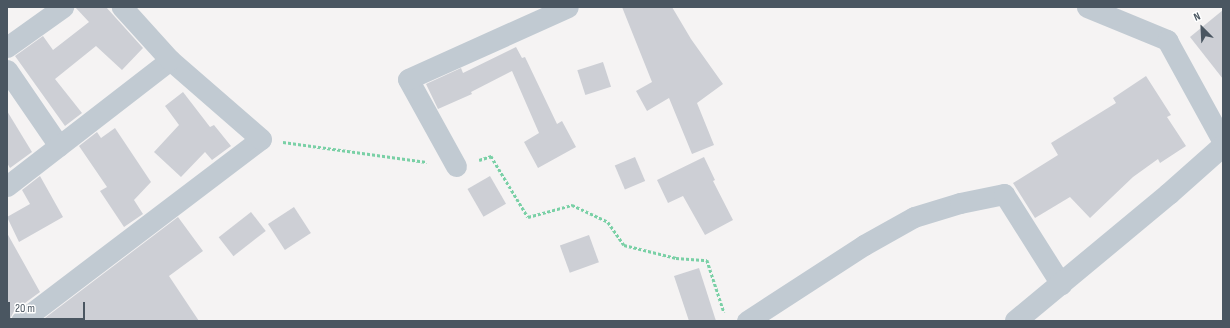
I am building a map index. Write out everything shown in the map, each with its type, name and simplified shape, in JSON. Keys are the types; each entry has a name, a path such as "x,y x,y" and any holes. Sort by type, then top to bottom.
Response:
{"street":[{"path":"7,47 63,7"},
{"path":"21,321 261,139 170,60 122,7"},
{"path":"456,166 408,79 568,7"},
{"path":"1087,7 1167,40 1223,142"},
{"path":"7,186 170,60"},
{"path":"7,70 59,146"},
{"path":"1016,321 1223,146"},
{"path":"747,321 864,245 914,217 960,203 1004,194 1060,284"}],"path":[{"path":"261,139 456,166 491,156 528,217 572,205 608,222 624,245 676,258 707,260 725,314"}],"building":[{"path":"75,7 106,7 143,48 122,70 96,46 55,79 82,113 65,126 15,56 43,36 53,50 89,22"},
{"path":"622,7 672,7 691,39 723,84 697,103 714,145 692,154 669,98 647,111 636,91 652,82"},
{"path":"1223,10 1223,79 1190,37"},
{"path":"516,47 522,58 525,57 557,124 562,121 576,147 538,168 524,142 539,133 512,71 471,92 472,94 438,109 426,84 461,68 463,73"},
{"path":"603,62 611,87 585,95 577,70"},
{"path":"1146,76 1171,115 1167,117 1186,146 1160,163 1158,159 1133,177 1090,218 1070,197 1035,218 1013,183 1058,155 1051,143 1116,103 1113,98"},
{"path":"183,92 210,127 214,125 231,146 212,160 205,152 181,177 154,152 179,125 165,106"},
{"path":"7,111 32,152 10,168 7,163"},
{"path":"115,128 151,182 134,200 143,214 124,227 100,191 107,187 79,146 97,132 101,138"},
{"path":"635,157 645,181 625,190 615,166"},
{"path":"704,157 715,180 713,181 733,220 705,235 683,196 668,203 657,180"},
{"path":"40,176 63,217 19,242 7,217 30,204 22,190"},
{"path":"490,176 506,204 483,217 467,189"},
{"path":"294,207 311,233 285,250 268,224"},
{"path":"251,212 266,231 233,256 219,237"},
{"path":"178,217 203,251 169,276 199,321 41,321"},
{"path":"7,233 40,292 14,311 9,321 7,321"},
{"path":"589,235 599,262 570,273 560,246"},
{"path":"699,268 716,321 689,321 674,276"}]}
